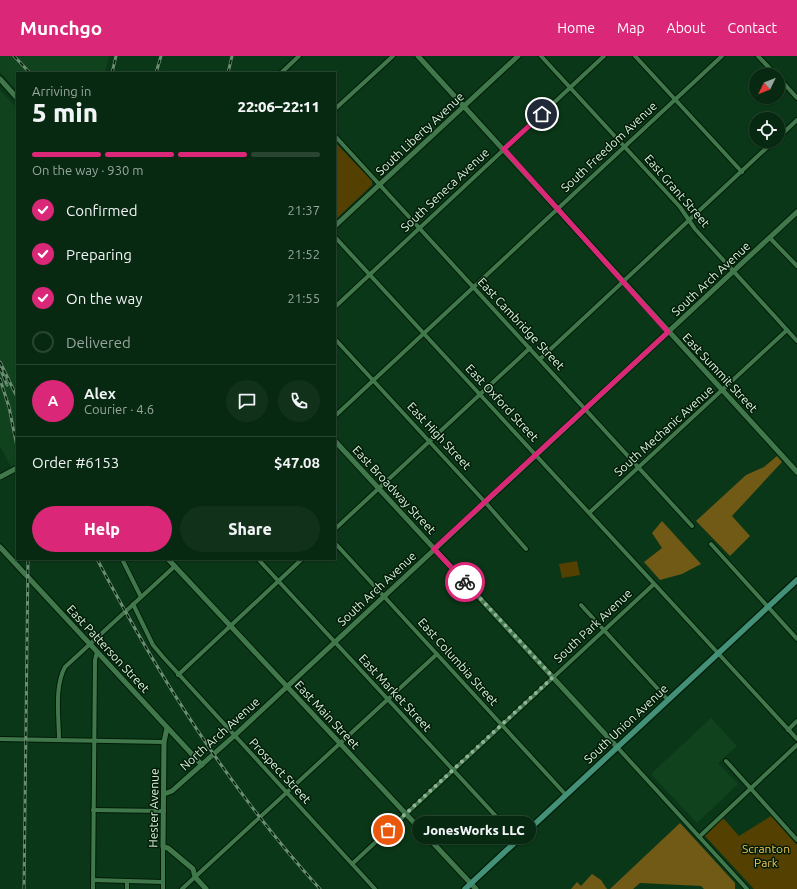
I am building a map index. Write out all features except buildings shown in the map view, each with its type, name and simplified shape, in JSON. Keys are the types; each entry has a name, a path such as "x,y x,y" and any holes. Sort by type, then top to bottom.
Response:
{"main road":[{"name":"South Union Avenue","path":"465,889 797,580"}],"street":[{"path":"282,72 298,56"},
{"path":"336,108 393,56"},
{"name":"East Summit Street","path":"418,56 797,472"},
{"name":"South Liberty Avenue","path":"336,225 518,56"},
{"name":"East Grant Street","path":"541,56 624,146 690,220 695,228 797,341"},
{"name":"South Seneca Avenue","path":"336,306 604,56"},
{"path":"635,56 742,172"},
{"name":"South Freedom Avenue","path":"336,415 722,56"},
{"path":"758,56 769,68"},
{"path":"0,79 16,97"},
{"path":"785,85 797,98"},
{"path":"785,131 797,120"},
{"name":"East Cambridge Street","path":"336,137 586,408 692,526"},
{"path":"540,359 767,148"},
{"name":"South Arch Avenue","path":"286,686 797,212"},
{"name":"East Oxford Street","path":"336,238 797,739"},
{"path":"770,238 797,266"},
{"name":"South Mechanic Avenue","path":"589,513 723,391 787,330"},
{"name":"East High Street","path":"336,340 430,441 526,549"},
{"path":"336,528 530,348"},
{"name":"East Broadway Street","path":"336,442 617,747"},
{"path":"0,477 16,469"},
{"name":"East Columbia Street","path":"336,544 566,795"},
{"path":"711,544 797,639"},
{"name":"East Patterson Street","path":"0,547 202,765"},
{"path":"122,560 141,597"},
{"name":"East Main Street","path":"169,560 476,889"},
{"name":"East Market Street","path":"259,560 518,840"},
{"path":"178,675 301,560"},
{"path":"59,740 58,697 62,673 67,664 175,566"},
{"name":"South Park Avenue","path":"352,864 654,584"},
{"name":"Prospect Street","path":"133,604 154,646 178,675 375,889"},
{"path":"581,605 668,700"},
{"path":"92,889 95,660 97,652"},
{"path":"182,889 436,654"},
{"name":"North Arch Avenue","path":"164,794 172,791 202,765 286,686"},
{"path":"788,730 797,722"},
{"name":"Hester Avenue","path":"163,889 164,742 167,728"},
{"path":"0,739 164,742"},
{"path":"699,837 797,745"},
{"path":"617,747 747,889"},
{"path":"726,761 797,840"},
{"path":"93,810 164,811"},
{"path":"163,847 168,848 193,869 195,877 206,889"},
{"path":"93,880 163,882"},
{"path":"127,881 127,889"}],"shaded area":[{"path":"0,56 109,56 105,72 16,72 16,90 0,72"},
{"path":"0,90 16,107 16,464 11,467 0,446"},
{"path":"777,456 782,462 732,516 750,536 730,556 696,521 746,475 764,467"},
{"path":"662,521 701,564 682,574 660,580 644,562 662,548 652,533"},
{"path":"711,718 737,746 718,763 738,784 697,823 651,774"},
{"path":"680,823 735,883 735,889 704,889 701,886 640,883 633,889 610,889"},
{"path":"592,874 601,880 607,889 571,889 577,882 581,886"}],"green space":[{"path":"336,143 372,181 372,185 336,219"},
{"path":"577,561 580,575 562,578 559,564"},
{"name":"Scranton Park","path":"771,816 797,845 797,889 754,889 705,836 723,818 739,836"}],"railway":[{"path":"14,56 29,72"},
{"path":"112,72 116,56"},
{"path":"156,72 161,56"},
{"path":"228,72 232,56"},
{"path":"0,362 16,395"},
{"path":"0,368 7,385"},
{"path":"0,379 9,407 16,442"},
{"path":"24,889 28,560"},
{"path":"98,560 145,646 198,731 256,812 320,889"}],"way so far":[{"path":"388,830 553,677 465,582"}],"place":[{"name":"JonesWorks LLC","path":"388,830"}],"route":[{"path":"465,582 434,549 668,332 609,264 504,149 542,114"}]}
